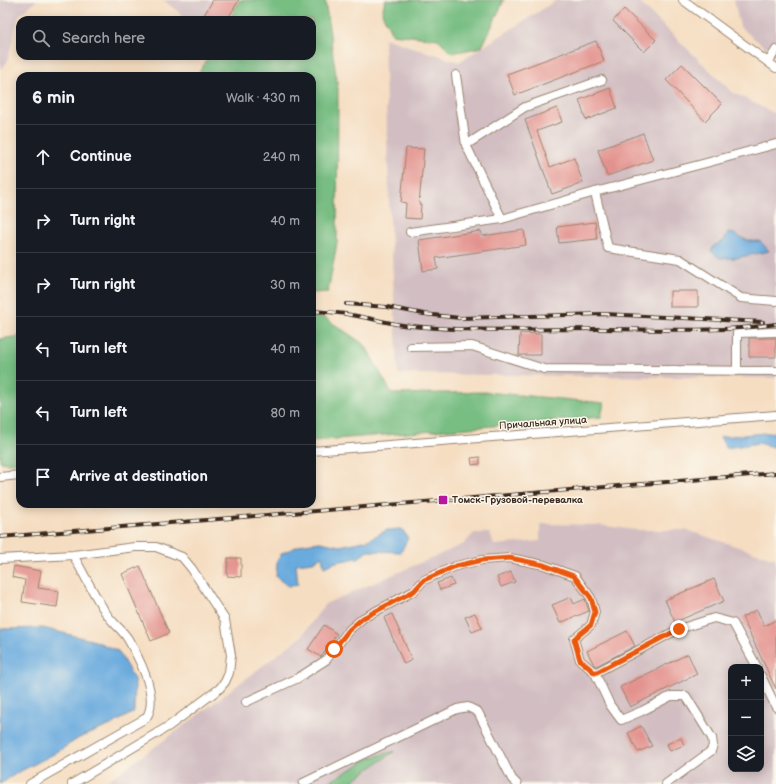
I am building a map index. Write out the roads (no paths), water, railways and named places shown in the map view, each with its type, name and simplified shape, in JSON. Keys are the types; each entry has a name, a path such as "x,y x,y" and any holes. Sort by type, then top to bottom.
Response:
{"street":[{"path":"683,0 776,68"},
{"path":"769,62 776,50"},
{"path":"456,75 466,145 502,219"},
{"path":"466,145 525,107 602,80"},
{"path":"410,232 502,219 595,192 776,144"},
{"path":"595,192 608,248 680,259 741,298 776,301"},
{"path":"737,371 737,333 776,332"},
{"path":"411,347 472,346 544,369 776,371"},
{"name":"Причальная улица","path":"316,451 776,415"},
{"path":"0,477 16,475"},
{"path":"0,559 73,555 135,547 156,547 182,557 192,569 224,620 230,655 229,673 220,689 169,726 72,784"},
{"path":"30,784 146,718 149,714 151,706 151,694 141,667 127,638 106,614 73,555"},
{"path":"246,702 298,678 326,660 349,630 363,618 414,591 424,580 456,566 482,560 510,558 544,565 574,576 591,598 595,612 591,625 574,639 580,660 595,673 610,705 621,720 671,696 686,696 712,738 713,745 711,751 666,784"},
{"path":"595,673 679,629 714,618 733,623 755,664"},
{"path":"764,682 776,707"},
{"path":"303,783 457,709 468,708 478,712 512,779 517,784"}],"water":[{"path":"728,232 746,240 760,241 769,251 736,258 720,258 711,251 715,245 724,241"},
{"path":"776,432 776,448 759,443 726,448 720,437"},
{"path":"402,529 408,538 401,552 368,551 358,558 336,562 324,567 322,556 313,562 296,564 298,584 288,586 276,577 277,562 282,553 303,544 320,542 340,546 368,540 387,530"},
{"path":"43,628 95,641 118,651 135,681 134,712 111,725 79,738 54,754 17,773 0,784 0,629"}],"railway":[{"path":"346,304 387,307 424,314 460,318 604,314 763,322"},
{"path":"316,311 341,313 403,325 458,329 709,330 776,324"},
{"path":"0,537 776,473"}],"place":[{"name":"Томск-Грузовой-перевалка","path":"443,500"}]}
